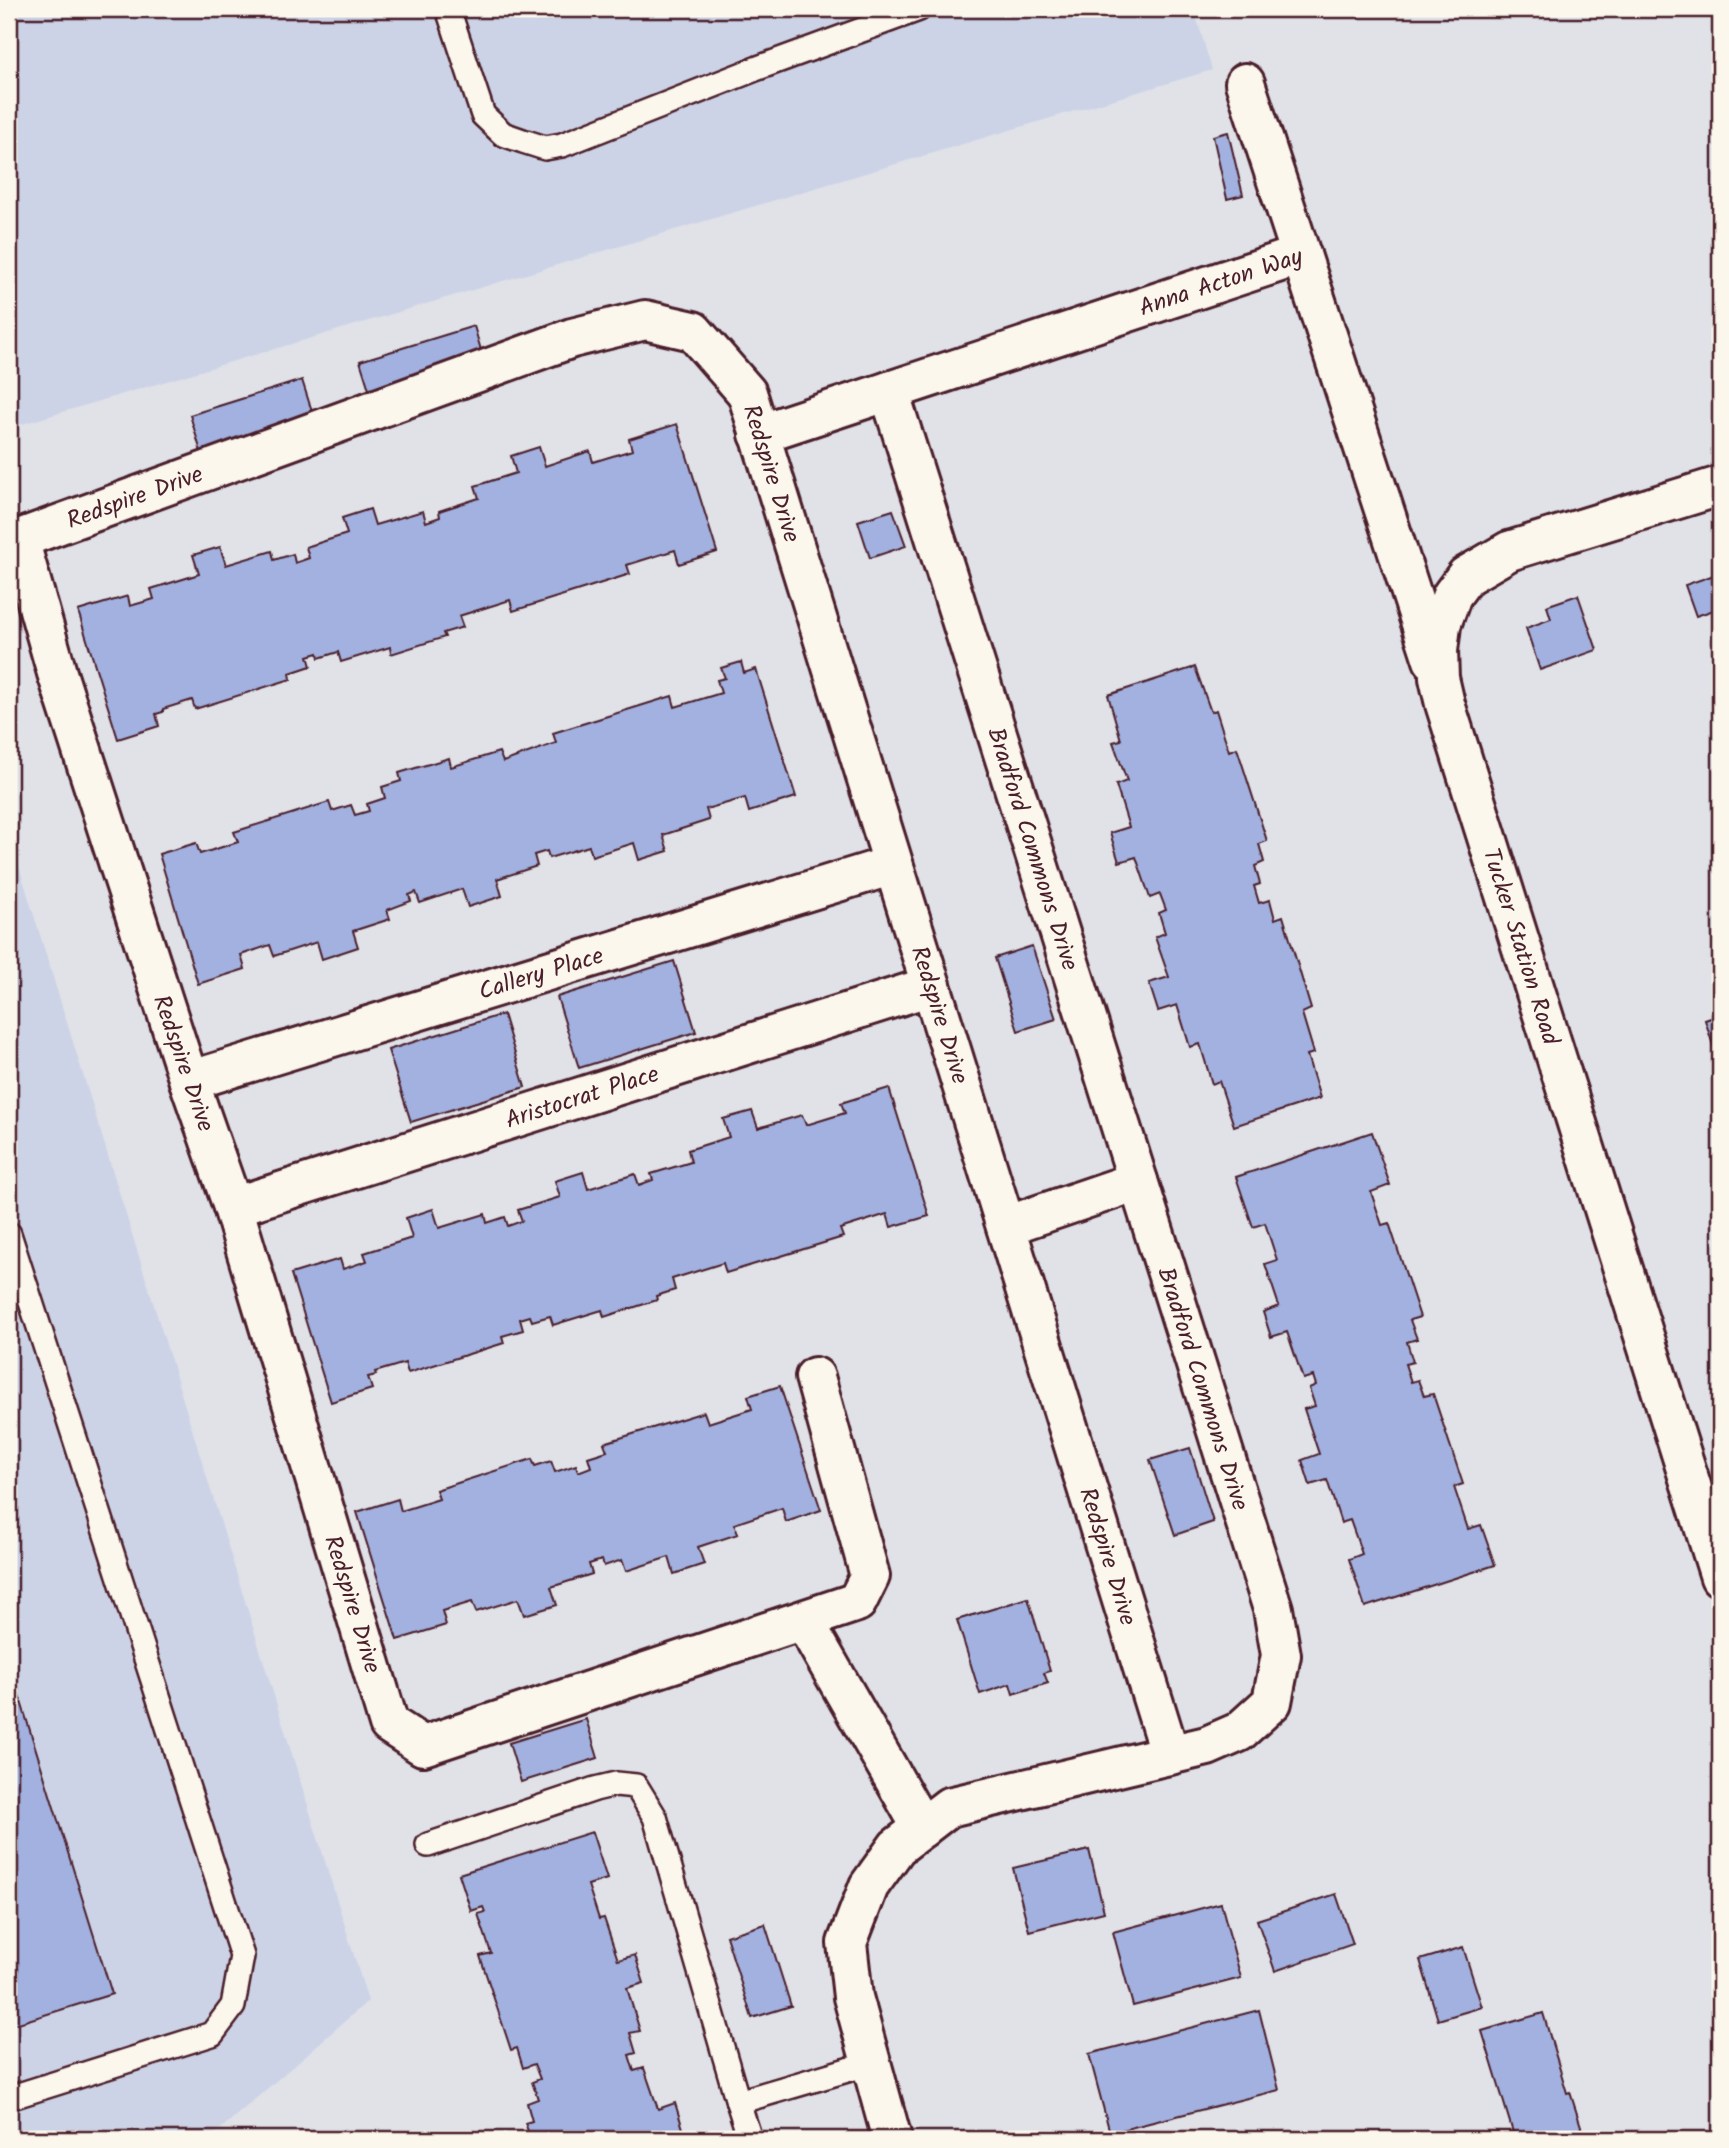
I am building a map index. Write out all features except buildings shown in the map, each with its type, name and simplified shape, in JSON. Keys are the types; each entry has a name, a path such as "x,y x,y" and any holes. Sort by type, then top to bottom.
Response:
{"street":[{"path":"1245,83 1301,256"},
{"name":"Anna Acton Way","path":"759,434 1301,256 1439,678"},
{"name":"Redspire Drive","path":"815,1377 870,1576 857,1602 423,1746 389,1724 233,1207 188,1081 57,673 19,539 572,338 645,320 693,331 747,393 1170,1755"},
{"name":"Bradford Commons Drive","path":"889,391 1273,1609 1281,1655 1272,1702 1240,1732 1207,1746 949,1807 897,1847 869,1886 847,1943 853,1997 892,2139"},
{"name":"Tucker Station Road","path":"1720,486 1509,551 1466,576 1452,595 1441,625 1438,651 1439,678 1449,717 1720,1577"},
{"name":"Callery Place","path":"188,1081 893,865"},
{"name":"Aristocrat Place","path":"233,1207 931,986"},
{"path":"1006,1226 1138,1181"},
{"path":"804,1621 922,1828"}],"lane":[{"path":"448,9 483,115 503,134 545,148 562,145 758,68 919,9"},
{"path":"9,1234 242,1956 233,2006 212,2034 9,2098"},
{"path":"428,1845 595,1789 616,1784 636,1786 654,1817 750,2139"},
{"path":"738,2102 871,2063"}],"shaded area":[{"path":"9,9 1194,9 1212,70 9,428"},
{"path":"9,834 368,2001 209,2139 9,2139"}]}
